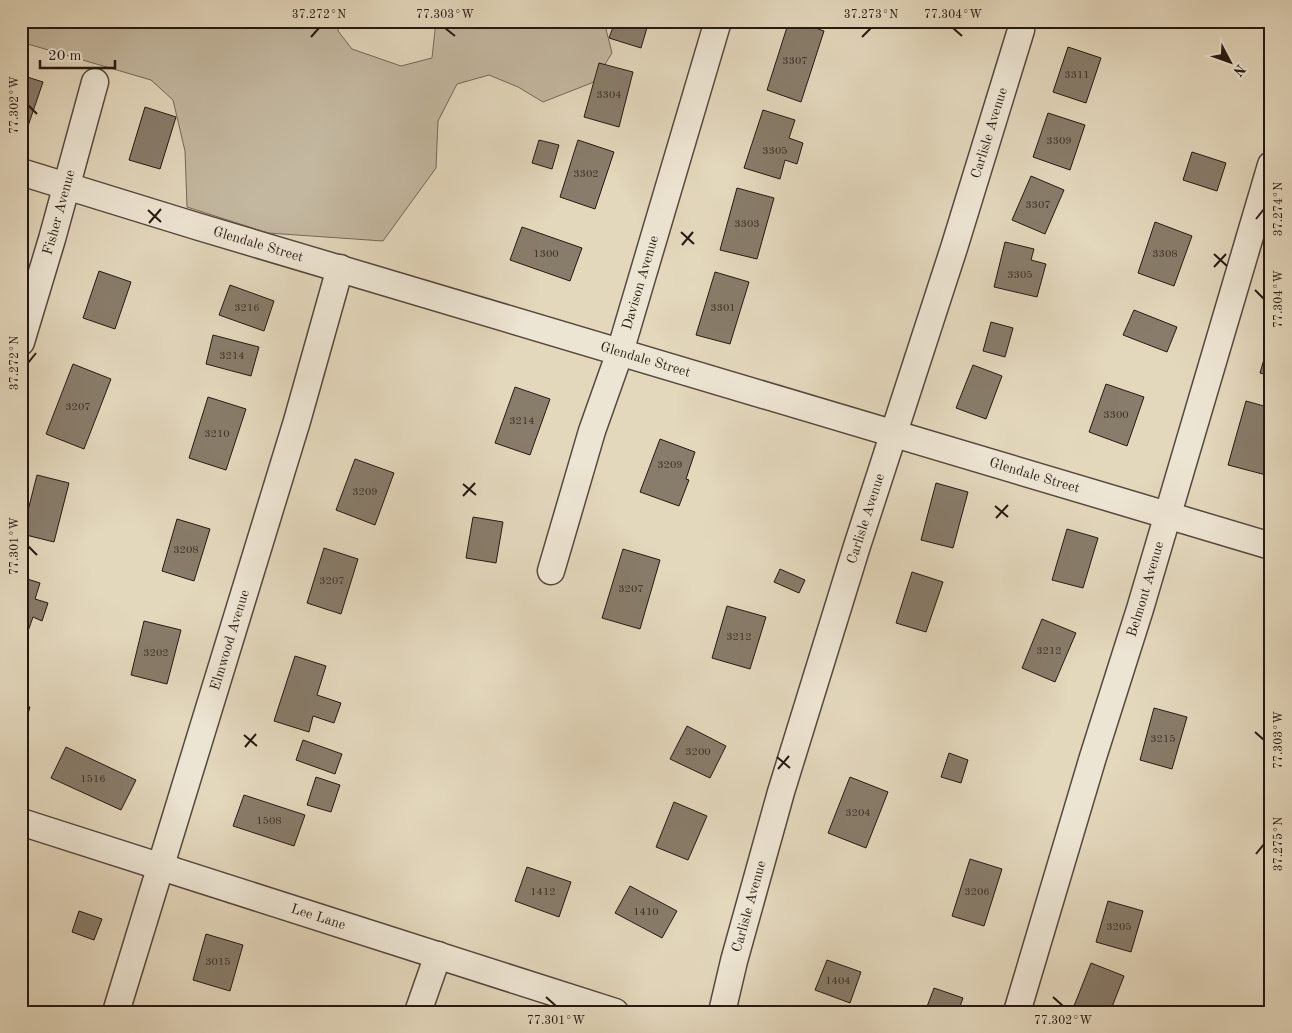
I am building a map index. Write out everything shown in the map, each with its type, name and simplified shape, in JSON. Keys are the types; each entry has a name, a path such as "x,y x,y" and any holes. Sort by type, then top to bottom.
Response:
{"street":[{"name":"Davison Avenue","path":"551,571 592,431 620,352 718,21"},
{"name":"Carlisle Avenue","path":"722,1012 734,961 782,792 857,546 954,248 1021,30"},
{"name":"Fisher Avenue","path":"21,342 96,82"},
{"name":"Belmont Avenue","path":"1017,1012 1271,165"},
{"name":"Glendale Street","path":"21,172 196,226 1271,546"},
{"name":"Elmwood Avenue","path":"116,1012 297,421 340,268"},
{"name":"Lee Lane","path":"21,822 615,1012"},
{"path":"418,1012 438,955"}],"shaded area":[{"path":"21,21 338,21 338,31 352,49 401,66 432,58 436,21 604,21 612,53 594,82 543,102 518,87 489,75 457,84 438,121 436,168 383,241 268,233 187,207 185,151 173,100 151,80 21,42"}],"building":[{"path":"600,21 649,21 641,48 609,38 613,27"},
{"path":"789,21 795,21 824,31 801,102 767,90"},
{"path":"1068,47 1101,58 1086,103 1053,92"},
{"path":"599,63 633,72 619,127 584,117"},
{"path":"21,75 43,82 27,129 21,127"},
{"path":"145,107 176,117 160,169 129,160"},
{"path":"763,110 795,120 789,138 803,143 797,164 785,160 780,179 744,168"},
{"path":"1048,113 1085,125 1070,170 1033,157"},
{"path":"539,140 559,145 552,169 532,163"},
{"path":"578,140 614,152 595,209 560,197"},
{"path":"1192,152 1226,163 1217,191 1183,180"},
{"path":"1031,176 1064,190 1045,234 1012,220"},
{"path":"737,188 774,198 757,259 720,250"},
{"path":"1155,222 1192,236 1174,286 1138,273"},
{"path":"522,227 582,248 570,281 510,260"},
{"path":"1005,242 1034,249 1031,260 1046,264 1037,297 994,287"},
{"path":"99,271 131,282 115,329 83,318"},
{"path":"715,272 749,282 730,344 696,335"},
{"path":"230,285 274,301 264,331 219,315"},
{"path":"1134,310 1177,327 1167,352 1123,335"},
{"path":"991,322 1013,328 1005,357 983,351"},
{"path":"213,335 259,347 251,376 206,364"},
{"path":"1271,335 1271,376 1260,373"},
{"path":"73,364 111,379 84,449 46,434"},
{"path":"973,365 1002,376 986,419 956,408"},
{"path":"1106,384 1144,397 1127,446 1089,432"},
{"path":"515,387 550,399 530,455 495,443"},
{"path":"208,397 246,409 226,470 189,458"},
{"path":"1246,401 1271,408 1270,476 1228,465"},
{"path":"660,439 695,452 686,479 689,480 679,506 640,492"},
{"path":"355,459 394,473 375,525 336,510"},
{"path":"37,475 69,483 54,542 22,534"},
{"path":"936,483 968,492 953,548 921,540"},
{"path":"473,517 503,522 496,563 466,558"},
{"path":"177,519 210,529 194,581 162,571"},
{"path":"1067,529 1098,538 1083,588 1052,580"},
{"path":"324,548 358,559 341,614 307,603"},
{"path":"623,549 660,560 640,629 602,618"},
{"path":"780,569 805,580 799,593 774,582"},
{"path":"912,572 943,582 926,632 896,623"},
{"path":"21,577 40,583 35,599 48,603 42,621 33,617 21,651"},
{"path":"727,606 766,617 750,669 712,658"},
{"path":"1042,619 1076,633 1055,682 1022,668"},
{"path":"144,621 181,630 167,684 131,675"},
{"path":"295,656 326,666 317,695 341,703 334,723 313,716 309,732 274,721"},
{"path":"21,705 30,707 21,737"},
{"path":"1154,708 1187,717 1172,769 1140,760"},
{"path":"687,726 726,746 710,778 670,759"},
{"path":"303,740 342,754 335,774 296,760"},
{"path":"66,747 136,780 121,810 51,778"},
{"path":"949,753 968,760 961,783 941,777"},
{"path":"316,777 340,785 331,812 307,805"},
{"path":"850,777 888,792 866,848 828,833"},
{"path":"244,795 305,815 294,846 233,826"},
{"path":"674,802 707,816 688,860 656,847"},
{"path":"970,859 1002,869 984,926 952,916"},
{"path":"527,867 571,882 559,917 515,901"},
{"path":"630,886 677,911 662,938 615,913"},
{"path":"1108,901 1143,911 1131,952 1096,942"},
{"path":"79,911 102,919 94,940 72,932"},
{"path":"206,934 243,945 230,991 193,980"},
{"path":"827,960 861,972 850,1003 815,990"},
{"path":"1091,963 1124,976 1110,1012 1089,1012 1074,1006"},
{"path":"934,988 963,998 958,1012 925,1012"}]}
